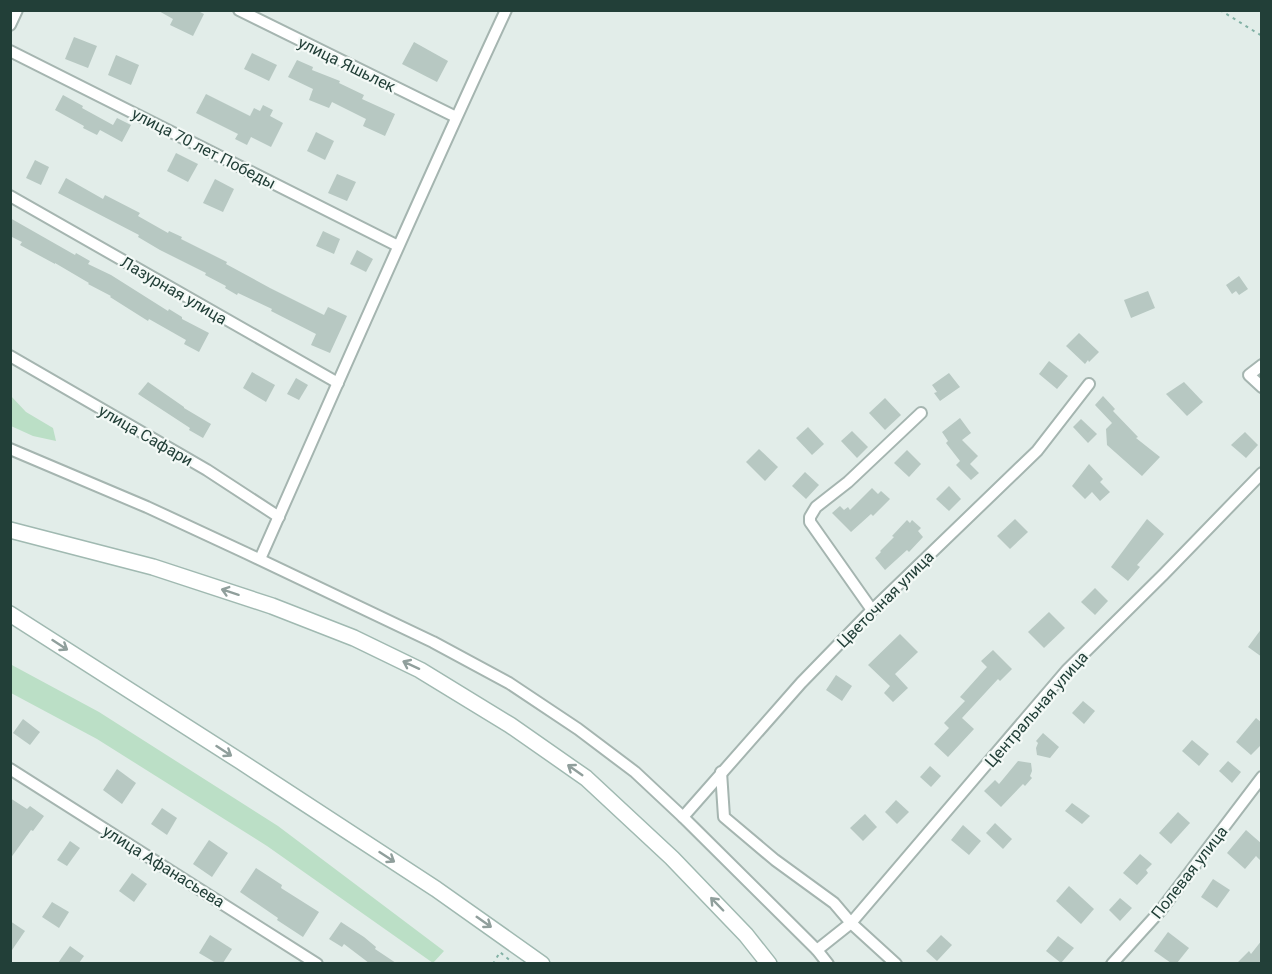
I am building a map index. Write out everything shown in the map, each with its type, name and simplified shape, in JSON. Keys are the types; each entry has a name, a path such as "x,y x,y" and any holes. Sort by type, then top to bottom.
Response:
{"main road":[{"path":"10,530 153,567 272,606 354,638 420,670 510,725 586,778 672,858 746,935 769,963"},
{"path":"10,614 436,889 542,963"},
{"path":"746,935 758,963"}],"street":[{"path":"10,25 17,10"},
{"name":"улица Яшьлек","path":"239,10 456,117"},
{"path":"260,560 398,246 506,10"},
{"name":"улица 70 лет Победы","path":"10,51 398,246"},
{"name":"Лазурная улица","path":"10,196 338,383"},
{"name":"улица Сафари","path":"10,356 207,470 279,517"},
{"path":"1262,365 1249,375 1262,387"},
{"name":"Цветочная улица","path":"683,817 801,683 872,610 1037,451 1089,384"},
{"path":"872,610 810,522 810,517 816,507 848,482 921,413"},
{"path":"10,449 147,507 433,642 509,683 578,729 634,772 683,817 828,963"},
{"name":"Центральная улица","path":"817,950 851,923 1066,670 1262,473"},
{"name":"улица Афанасьева","path":"10,768 317,963"},
{"path":"721,772 724,817 775,860 834,903 851,923 896,963"},
{"name":"Полевая улица","path":"1112,963 1161,910 1262,777"}],"path":[{"path":"1221,10 1262,36"},
{"path":"493,963 500,952 514,963"}],"green space":[{"path":"10,395 26,412 53,428 56,441 33,436 11,426"},
{"path":"10,664 99,712 278,826 444,951 433,963 267,846 97,739 11,693"}],"building":[{"path":"157,10 196,10 204,14 193,36 170,25 173,19"},
{"path":"74,37 97,46 88,68 65,59"},
{"path":"414,42 448,61 437,82 402,64"},
{"path":"252,53 277,65 269,81 244,69"},
{"path":"116,55 139,65 131,85 108,75"},
{"path":"297,60 313,67 312,70 340,81 339,83 364,95 362,99 395,114 385,136 363,126 366,119 332,102 329,108 309,100 313,89 288,77"},
{"path":"206,94 250,116 254,108 260,111 263,105 273,110 270,116 283,123 271,147 251,137 247,145 235,139 238,134 196,113"},
{"path":"63,95 113,125 117,118 131,125 122,142 100,130 97,135 55,110"},
{"path":"316,132 334,141 325,160 307,151"},
{"path":"176,153 198,164 188,182 167,171"},
{"path":"35,160 49,167 41,185 26,178"},
{"path":"337,174 356,182 347,201 328,193"},
{"path":"66,178 103,199 105,195 140,213 138,216 168,233 169,231 182,237 181,239 227,262 226,264 324,315 328,307 347,316 330,353 311,345 316,334 271,311 272,309 238,293 237,295 225,288 226,286 205,275 206,273 58,193"},
{"path":"215,179 234,189 223,212 203,203"},
{"path":"10,218 75,255 76,253 90,261 88,264 111,275 168,311 169,309 182,319 209,333 199,352 184,344 186,340 149,319 148,321 111,296 20,245 22,242 10,236"},
{"path":"323,231 340,239 334,254 316,246"},
{"path":"357,250 373,259 366,272 350,264"},
{"path":"1239,276 1248,289 1239,295 1236,291 1232,294 1226,285"},
{"path":"1148,291 1155,308 1131,318 1124,300"},
{"path":"1079,333 1099,352 1085,364 1066,346"},
{"path":"1049,361 1068,376 1057,389 1039,374"},
{"path":"252,372 275,385 266,402 243,388"},
{"path":"949,373 960,387 940,401 932,385"},
{"path":"296,378 308,385 299,400 287,394"},
{"path":"148,382 211,424 203,438 138,394"},
{"path":"1184,382 1203,402 1187,416 1166,394"},
{"path":"1103,396 1115,409 1113,411 1138,437 1136,438 1160,457 1142,476 1107,445 1106,429 1112,423 1095,405"},
{"path":"885,398 901,415 885,430 869,413"},
{"path":"960,418 971,433 962,440 978,456 970,464 979,473 971,480 956,465 960,461 946,443 948,441 942,432"},
{"path":"1081,419 1097,434 1088,443 1073,427"},
{"path":"808,427 824,444 812,455 796,438"},
{"path":"852,431 868,447 857,458 841,441"},
{"path":"1245,432 1258,445 1246,458 1231,445"},
{"path":"759,449 778,467 765,481 746,462"},
{"path":"907,450 921,464 909,477 894,463"},
{"path":"1089,464 1103,479 1100,482 1110,492 1100,501 1092,492 1085,499 1072,486"},
{"path":"805,472 819,485 806,499 792,486"},
{"path":"949,486 961,499 949,511 936,499"},
{"path":"872,488 878,494 881,491 890,499 873,516 871,514 851,532 832,513 840,506 844,510 848,507 850,510"},
{"path":"1015,519 1028,532 1010,549 997,536"},
{"path":"1147,519 1164,534 1137,565 1140,567 1128,581 1111,567"},
{"path":"907,520 910,523 912,520 921,528 918,531 923,537 909,552 907,550 885,570 875,558"},
{"path":"1095,588 1108,601 1095,615 1081,602"},
{"path":"1049,612 1065,628 1044,648 1028,632"},
{"path":"1262,628 1262,657 1248,647"},
{"path":"900,634 918,652 895,674 908,688 893,702 884,693 890,686 868,665"},
{"path":"993,650 1012,669 1000,681 998,679 962,718 974,729 948,757 934,744 949,728 944,723 965,701 960,697 987,667 981,661"},
{"path":"836,675 852,686 842,701 826,690"},
{"path":"1083,701 1095,711 1084,724 1072,713"},
{"path":"1256,718 1262,723 1262,744 1251,755 1236,742"},
{"path":"23,719 40,732 30,745 13,733"},
{"path":"1043,733 1059,747 1050,758 1037,755 1038,743 1036,741"},
{"path":"1192,740 1209,754 1199,766 1182,751"},
{"path":"1018,761 1031,763 1030,776 1032,778 1001,807 984,791 995,780 999,784"},
{"path":"1228,761 1241,772 1232,783 1219,771"},
{"path":"930,766 941,776 931,787 920,777"},
{"path":"117,769 136,783 122,804 103,790"},
{"path":"10,798 27,809 30,806 44,816 10,859"},
{"path":"896,800 909,812 897,824 885,812"},
{"path":"1072,803 1090,816 1082,824 1065,811"},
{"path":"162,808 177,818 167,835 151,824"},
{"path":"1178,812 1190,823 1171,844 1159,833"},
{"path":"865,814 877,827 863,841 850,828"},
{"path":"995,823 1012,839 1003,849 986,833"},
{"path":"963,825 981,841 969,855 951,840"},
{"path":"1246,830 1262,844 1262,862 1256,856 1245,869 1227,853"},
{"path":"209,840 228,853 212,877 193,864"},
{"path":"70,841 80,848 67,866 57,860"},
{"path":"1140,854 1152,864 1146,870 1148,873 1137,885 1123,873"},
{"path":"256,868 282,885 281,888 319,912 303,937 240,892"},
{"path":"132,873 147,884 134,902 119,891"},
{"path":"1213,879 1230,890 1217,908 1201,897"},
{"path":"1069,886 1094,909 1081,924 1056,901"},
{"path":"1120,898 1132,908 1120,921 1109,910"},
{"path":"52,902 69,912 59,928 42,917"},
{"path":"10,921 25,931 10,953"},
{"path":"341,922 396,963 369,963 344,944 342,947 329,939"},
{"path":"1168,932 1189,948 1177,963 1171,963 1154,951"},
{"path":"210,935 232,949 223,963 216,963 199,953"},
{"path":"941,935 952,945 937,961 926,951"},
{"path":"1058,936 1074,948 1061,963 1046,951"},
{"path":"1262,940 1262,963 1237,963 1249,951 1251,954"},
{"path":"70,946 84,956 79,963 58,963"}]}
